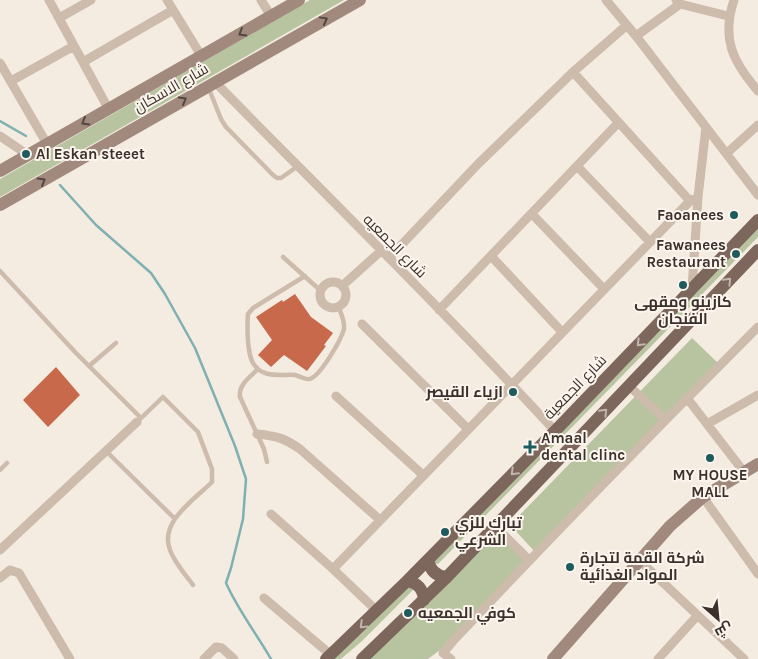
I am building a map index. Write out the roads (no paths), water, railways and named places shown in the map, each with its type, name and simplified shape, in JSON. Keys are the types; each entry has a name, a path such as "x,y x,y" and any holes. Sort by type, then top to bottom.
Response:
{"main road":[{"name":"شارع الاسكان","path":"0,171 299,0"},
{"name":"شارع الاسكان","path":"0,206 360,0"},
{"name":"شارع الجمعية","path":"329,657 555,431 758,220"},
{"path":"362,659 424,600 758,250"},
{"path":"552,659 670,526 703,497 758,464"},
{"path":"428,560 434,572 442,577 446,577"},
{"path":"407,581 420,587 424,600"}],"street":[{"path":"49,0 108,108"},
{"path":"59,18 91,0"},
{"path":"167,0 202,56"},
{"path":"261,0 271,16"},
{"path":"606,0 627,24 758,195"},
{"path":"734,0 728,16 728,34 733,53 738,65 758,91"},
{"path":"636,36 678,2 728,16"},
{"path":"83,62 173,10"},
{"path":"389,258 478,164 573,72 627,24"},
{"path":"11,81 74,46"},
{"path":"0,63 47,144"},
{"path":"573,72 618,123 694,199"},
{"name":"شارع الجمعيه","path":"211,84 298,166 512,384 555,431"},
{"path":"439,310 618,123"},
{"path":"727,153 758,125"},
{"path":"692,289 694,199 706,127"},
{"path":"0,136 28,155"},
{"path":"577,166 650,242"},
{"path":"333,569 562,332 694,199"},
{"path":"532,214 604,289"},
{"path":"342,286 381,251"},
{"path":"491,256 562,332"},
{"path":"336,282 342,286 346,295 343,303 332,308 324,304 320,297 320,291 328,283 336,282"},
{"path":"362,324 468,429"},
{"path":"451,659 443,653 529,560 758,326"},
{"path":"629,386 665,419"},
{"path":"707,424 758,395"},
{"path":"336,396 423,475"},
{"path":"687,398 744,472"},
{"path":"0,550 139,420"},
{"path":"257,434 280,436 300,449 380,520"},
{"path":"703,497 758,574"},
{"path":"271,514 377,611"},
{"path":"495,526 529,560"},
{"path":"639,560 742,658"},
{"path":"0,578 10,570 19,573 70,659"},
{"path":"264,598 329,657"},
{"path":"658,659 697,616"},
{"path":"204,659 216,647 222,648 234,659"}],"lane":[{"path":"211,84 221,119 226,127 273,175 281,178 298,166"},
{"path":"283,257 320,291"},
{"path":"0,271 139,420 163,397 198,432 212,469 212,482 175,519 169,529 167,540 170,552 193,585"},
{"path":"305,276 253,308 248,314 248,347 253,364 258,369 276,376 295,375 306,380 312,378 335,347 344,329 344,322 338,306"},
{"path":"90,366 116,343"},
{"path":"258,369 241,386 239,391 240,398 264,449 267,462"},
{"path":"106,451 175,519"},
{"path":"0,470 7,463"}],"waterway":[{"path":"0,121 26,136"},
{"path":"60,185 96,225 151,273 195,348 235,446 246,479 243,519 226,583 271,659"}],"place":[{"name":"Al Eskan steeet","path":"26,154"},
{"name":"Faoanees","path":"734,215"},
{"name":"Fawanees Restaurant","path":"736,254"},
{"name":"كازينو ومقهى الفنجان","path":"683,285"},
{"name":"ازياء القيصر","path":"513,392"},
{"name":"Amaal dental clinc","path":"530,447"},
{"name":"MY HOUSE MALL","path":"710,458"},
{"name":"تبارك للزي الشرعي","path":"445,532"},
{"name":"شركة القمة لتجارة المواد الغذائية","path":"570,567"},
{"name":"كوفي الجمعيه","path":"408,613"}]}
